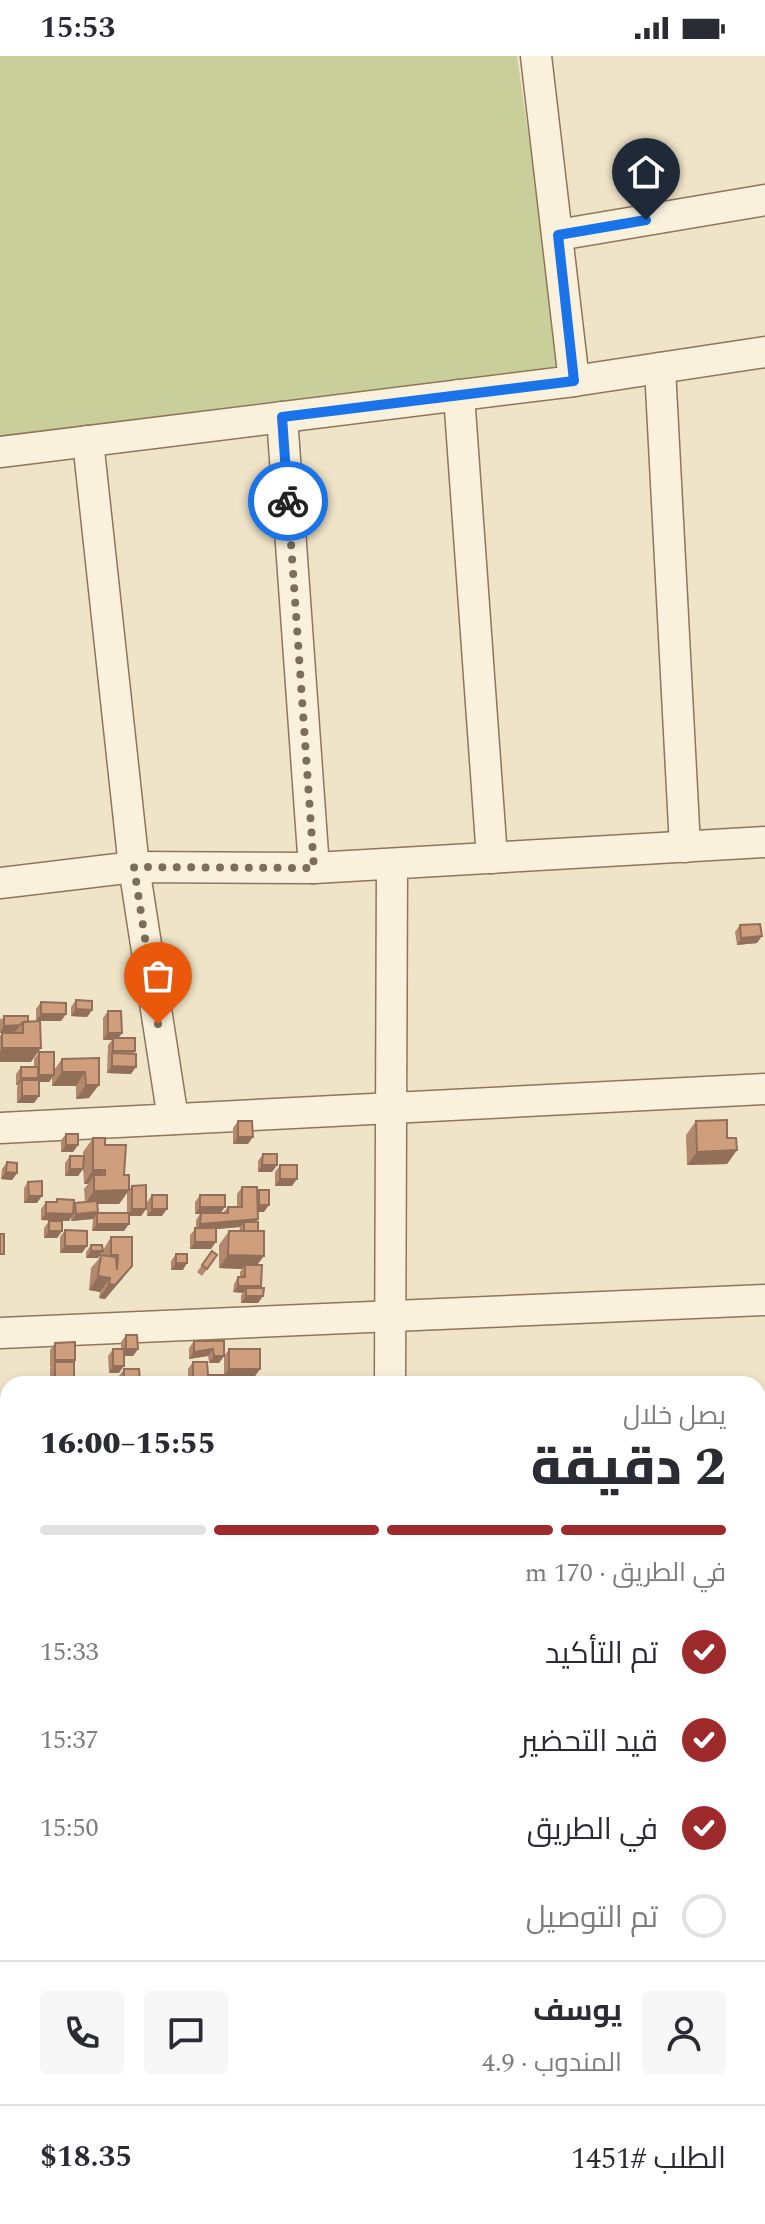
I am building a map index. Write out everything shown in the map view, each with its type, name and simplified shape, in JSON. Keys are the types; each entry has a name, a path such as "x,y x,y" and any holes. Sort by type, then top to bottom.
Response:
{"street":[{"path":"536,56 574,381"},
{"path":"558,235 765,200"},
{"path":"0,452 574,381 765,352"},
{"path":"660,368 685,847"},
{"path":"459,395 492,858"},
{"path":"282,417 314,868"},
{"path":"88,441 134,867 173,1119"},
{"path":"0,883 134,867 314,868 765,842"},
{"path":"390,1376 392,864"},
{"path":"0,1128 765,1089"},
{"path":"0,1333 765,1300"}],"green space":[{"path":"0,56 517,56 562,367 0,444"}],"building":[{"path":"760,924 762,936 741,938 740,925"},
{"path":"76,1000 92,1001 92,1010 76,1009"},
{"path":"41,1002 66,1003 66,1014 41,1014"},
{"path":"108,1011 121,1011 122,1033 108,1033"},
{"path":"4,1016 28,1016 28,1022 4,1026"},
{"path":"40,1021 41,1048 2,1048 2,1033 23,1033 23,1022"},
{"path":"113,1038 135,1038 135,1051 113,1051"},
{"path":"39,1052 54,1052 54,1075 39,1075"},
{"path":"112,1053 136,1054 136,1067 112,1066"},
{"path":"99,1058 99,1085 86,1085 85,1072 62,1072 62,1059"},
{"path":"21,1067 38,1067 38,1078 21,1078"},
{"path":"22,1080 39,1080 39,1096 22,1096"},
{"path":"727,1120 727,1138 736,1138 737,1150 697,1152 696,1121"},
{"path":"238,1121 252,1121 253,1137 238,1137"},
{"path":"66,1134 78,1134 78,1145 66,1145"},
{"path":"93,1138 105,1138 105,1145 126,1145 124,1175 129,1175 129,1190 94,1191 94,1175 105,1175 105,1170 93,1170"},
{"path":"263,1154 277,1154 277,1165 262,1165"},
{"path":"70,1156 84,1156 83,1169 70,1169"},
{"path":"7,1162 17,1163 17,1173 6,1172"},
{"path":"280,1165 297,1165 297,1179 280,1179"},
{"path":"42,1181 42,1196 29,1196 28,1182"},
{"path":"146,1185 146,1209 132,1209 132,1186"},
{"path":"242,1187 257,1187 258,1219 200,1224 201,1213 228,1213 228,1207 242,1207"},
{"path":"259,1190 269,1190 269,1205 259,1205"},
{"path":"152,1195 167,1195 167,1209 152,1209"},
{"path":"200,1195 225,1195 225,1207 200,1207"},
{"path":"57,1199 74,1200 73,1214 46,1213 46,1202 57,1202"},
{"path":"97,1201 98,1212 76,1214 75,1203"},
{"path":"97,1213 129,1213 129,1224 97,1224"},
{"path":"49,1221 62,1221 62,1231 49,1231"},
{"path":"244,1222 258,1222 258,1231 244,1231"},
{"path":"195,1228 216,1228 216,1242 195,1242"},
{"path":"65,1230 87,1231 87,1246 65,1246"},
{"path":"229,1231 264,1231 264,1256 228,1255"},
{"path":"0,1234 4,1234 4,1254 0,1254"},
{"path":"111,1237 132,1237 132,1266 115,1285 109,1284 110,1278 98,1276 101,1255 116,1257 117,1270 118,1255 111,1255"},
{"path":"91,1245 102,1245 103,1251 91,1251"},
{"path":"212,1251 217,1255 207,1269 202,1265"},
{"path":"176,1254 187,1254 187,1263 176,1263"},
{"path":"245,1265 262,1265 261,1286 238,1286 238,1277 245,1277"},
{"path":"246,1288 264,1288 263,1296 246,1296"},
{"path":"126,1335 137,1335 138,1349 126,1349"},
{"path":"194,1341 224,1341 224,1356 214,1356 213,1349 194,1352"},
{"path":"75,1342 75,1360 55,1360 55,1343"},
{"path":"113,1349 124,1349 124,1366 113,1366"},
{"path":"229,1349 260,1349 260,1369 229,1369"},
{"path":"55,1362 74,1362 74,1376 55,1376"},
{"path":"193,1362 207,1362 208,1375 225,1375 225,1376 193,1376"},
{"path":"124,1369 139,1369 140,1376 124,1376"}],"way so far":[{"path":"158,1024 134,867 314,868 288,501"}],"route":[{"path":"288,501 282,417 574,381 558,235 646,220"}]}
